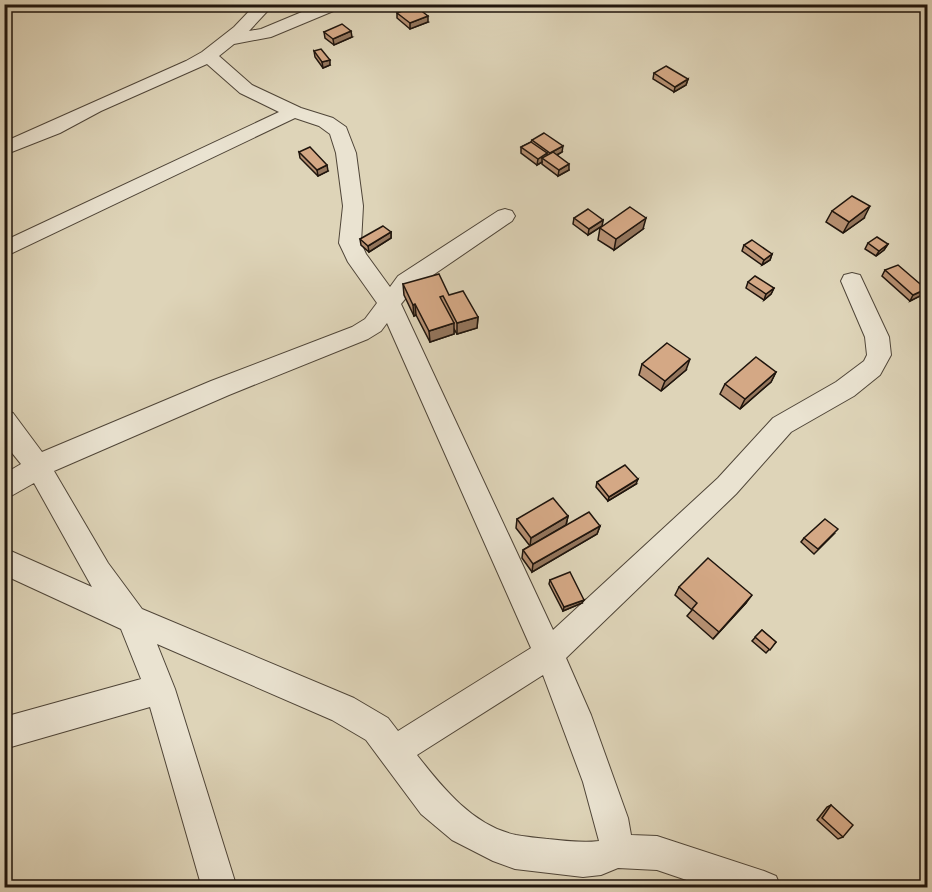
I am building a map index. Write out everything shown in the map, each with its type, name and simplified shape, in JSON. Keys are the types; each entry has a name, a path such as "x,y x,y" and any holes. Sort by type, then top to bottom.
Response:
{"street":[{"path":"4,149 53,129 94,107 176,73 208,56 266,4"},
{"path":"227,40 265,33 337,4"},
{"path":"208,56 246,89 294,112 326,122 339,131 346,153 353,206 350,243 356,257 389,302 507,567 549,654 575,715 599,782 611,818 618,851"},
{"path":"4,250 294,112"},
{"path":"4,489 38,466 220,388 360,333 374,325 406,282 505,216"},
{"path":"395,752 549,654 720,493 782,425 845,389 872,368 879,355 877,336 852,281"},
{"path":"4,420 38,466 98,572 132,619 160,689 220,888"},
{"path":"4,561 132,619 343,709 377,729 433,802 464,828 493,844 515,852 584,860 601,858 618,851 657,853 764,888"},
{"path":"4,733 160,689"}],"building":[{"path":"415,6 428,16 410,23 397,13"},
{"path":"342,24 351,31 333,39 324,32"},
{"path":"321,49 330,60 322,62 314,51"},
{"path":"666,66 688,79 675,87 654,73"},
{"path":"544,133 563,146 550,153 532,140"},
{"path":"531,142 547,153 538,159 521,147"},
{"path":"310,147 327,165 317,170 299,152"},
{"path":"553,152 569,164 559,170 542,158"},
{"path":"852,196 870,206 849,222 832,211"},
{"path":"630,207 646,218 616,239 600,228"},
{"path":"588,209 603,220 589,229 574,218"},
{"path":"383,226 391,232 368,246 360,239"},
{"path":"877,237 888,244 879,251 868,243"},
{"path":"752,240 772,254 764,260 744,245"},
{"path":"898,265 926,289 913,295 885,270"},
{"path":"439,274 449,295 463,291 478,317 457,323 443,296 440,297 454,323 429,331 403,284"},
{"path":"755,276 774,288 766,294 748,282"},
{"path":"667,343 690,359 665,381 642,364"},
{"path":"756,357 776,372 745,399 725,384"},
{"path":"625,465 638,479 609,497 597,482"},
{"path":"553,498 568,516 531,538 517,519"},
{"path":"589,512 600,526 533,564 523,550"},
{"path":"825,519 838,529 818,549 804,538"},
{"path":"708,558 752,595 719,632 692,609 697,603 679,587"},
{"path":"570,572 584,600 564,607 550,580"},
{"path":"762,630 776,642 770,650 755,637"},
{"path":"831,805 853,825 843,837 822,818"}]}
